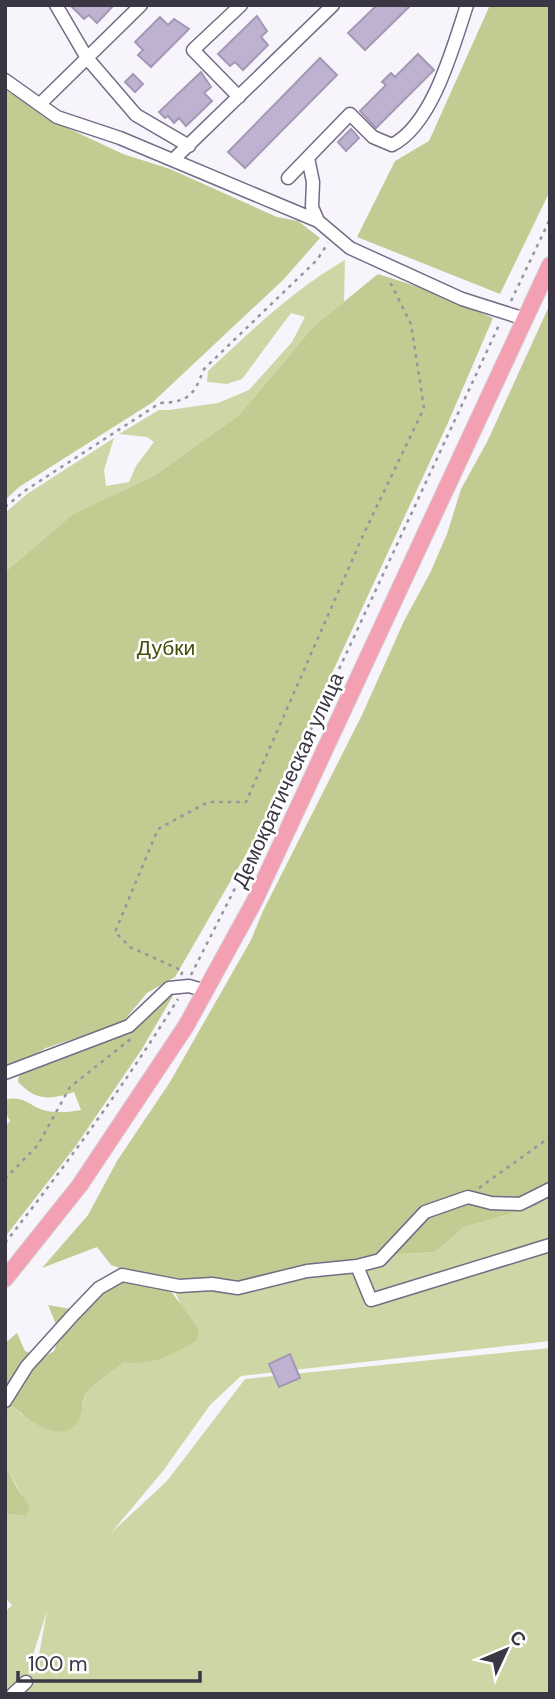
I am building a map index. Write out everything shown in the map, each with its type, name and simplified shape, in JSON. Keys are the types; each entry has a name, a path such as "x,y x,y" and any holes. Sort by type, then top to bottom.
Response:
{"main road":[{"name":"Демократическая улица","path":"5,1279 80,1185 206,992 254,902 525,319 545,287 550,265"}],"street":[{"path":"57,5 87,58 136,115 189,146"},
{"path":"40,104 141,5"},
{"path":"239,97 193,50 241,5"},
{"path":"173,160 333,5"},
{"path":"288,178 350,114 373,136 392,145 404,139 417,124 446,69 467,5"},
{"path":"5,80 57,117 120,138 318,221"},
{"path":"308,158 313,182 312,207 318,221 333,236 350,248 462,299 525,319"},
{"path":"5,1073 129,1026 169,988 180,987 206,992"},
{"path":"5,1401 27,1366 74,1314 99,1289 122,1275 179,1286 212,1284 238,1287 307,1271 357,1266 380,1260 402,1240 425,1212 468,1197 491,1203 520,1204 550,1189"},
{"path":"357,1266 371,1300 550,1245"},
{"path":"13,1694 26,1682"}],"path":[{"path":"5,1243 74,1156 144,1053 260,839 550,219"},
{"path":"5,507 26,490 160,403 181,402 196,390 204,369 317,260 333,236"},
{"path":"180,987 183,971 130,947 115,932 127,899 158,829 208,802 246,802 365,531 424,408 411,324 380,261"},
{"path":"5,1179 38,1145 70,1087 134,1035"},
{"path":"468,1197 550,1137"}],"green space":[{"path":"490,5 550,5 550,191 500,294 357,237 395,161 429,141"},
{"path":"5,90 25,101 44,117 123,154 170,169 277,217 298,221 320,238 284,279 153,402 19,487 5,500"},
{"path":"345,260 344,302 313,327 239,415 155,475 73,514 5,572 5,513 27,494 114,438 104,470 106,486 129,482 136,466 154,442 147,437 119,434 159,410 218,403 249,390 292,342 305,317 291,313 242,379 227,384 207,382 208,371 290,297"},
{"name":"Дубки","path":"378,274 425,289 493,318 447,425 256,837 175,977 147,993 122,1023 46,1048 16,1065 9,1066 5,1062 5,572 73,514 155,475 239,415 313,327"},
{"path":"550,304 550,1197 535,1207 464,1227 435,1252 389,1255 211,1288 139,1275 111,1265 97,1247 42,1268 88,1215 117,1161 170,1082 251,940 362,715 404,621 430,573 447,534 461,489 487,442"},
{"path":"174,994 142,1049 75,1147 5,1237 5,1126 10,1121 5,1112 5,1100 17,1099 51,1112 81,1110 74,1092 50,1097 37,1096 18,1082 19,1075 133,1027"},
{"path":"550,1197 550,1341 241,1376 210,1405 163,1471 111,1533 167,1481 245,1379 550,1348 550,1694 5,1694 5,1612 12,1605 5,1598 5,1514 26,1516 23,1498 5,1464 5,1412 13,1406 22,1415 80,1418 86,1391 124,1362 199,1329 183,1310 175,1292 211,1288 389,1255 435,1252 464,1227 535,1207","holes":["47,1611 37,1666 34,1652"]},
{"path":"134,1279 167,1286 199,1329 196,1341 153,1361 124,1362 88,1390 79,1420 72,1428 64,1431 55,1431 36,1424 13,1406 5,1412 5,1343 17,1333 25,1351 42,1358 54,1351 60,1334 48,1305 83,1311 105,1284"},
{"path":"5,1464 30,1507 26,1516 5,1514"}],"building":[{"path":"70,5 114,5 97,23 89,15 84,19"},
{"path":"377,5 411,5 365,50 348,33"},
{"path":"257,16 267,31 261,37 268,45 243,70 235,62 230,66 218,54"},
{"path":"160,17 168,25 174,19 189,29 151,67 138,55 143,50 135,42"},
{"path":"418,54 434,70 376,128 360,111 386,85 382,82 391,73 395,77"},
{"path":"320,58 337,75 245,168 228,152"},
{"path":"201,72 211,87 204,93 212,101 186,126 179,118 174,123 168,116 165,118 159,112"},
{"path":"133,74 143,84 135,92 125,82"},
{"path":"351,129 359,138 346,151 338,142"},
{"path":"290,1354 300,1378 279,1387 269,1364"}]}
